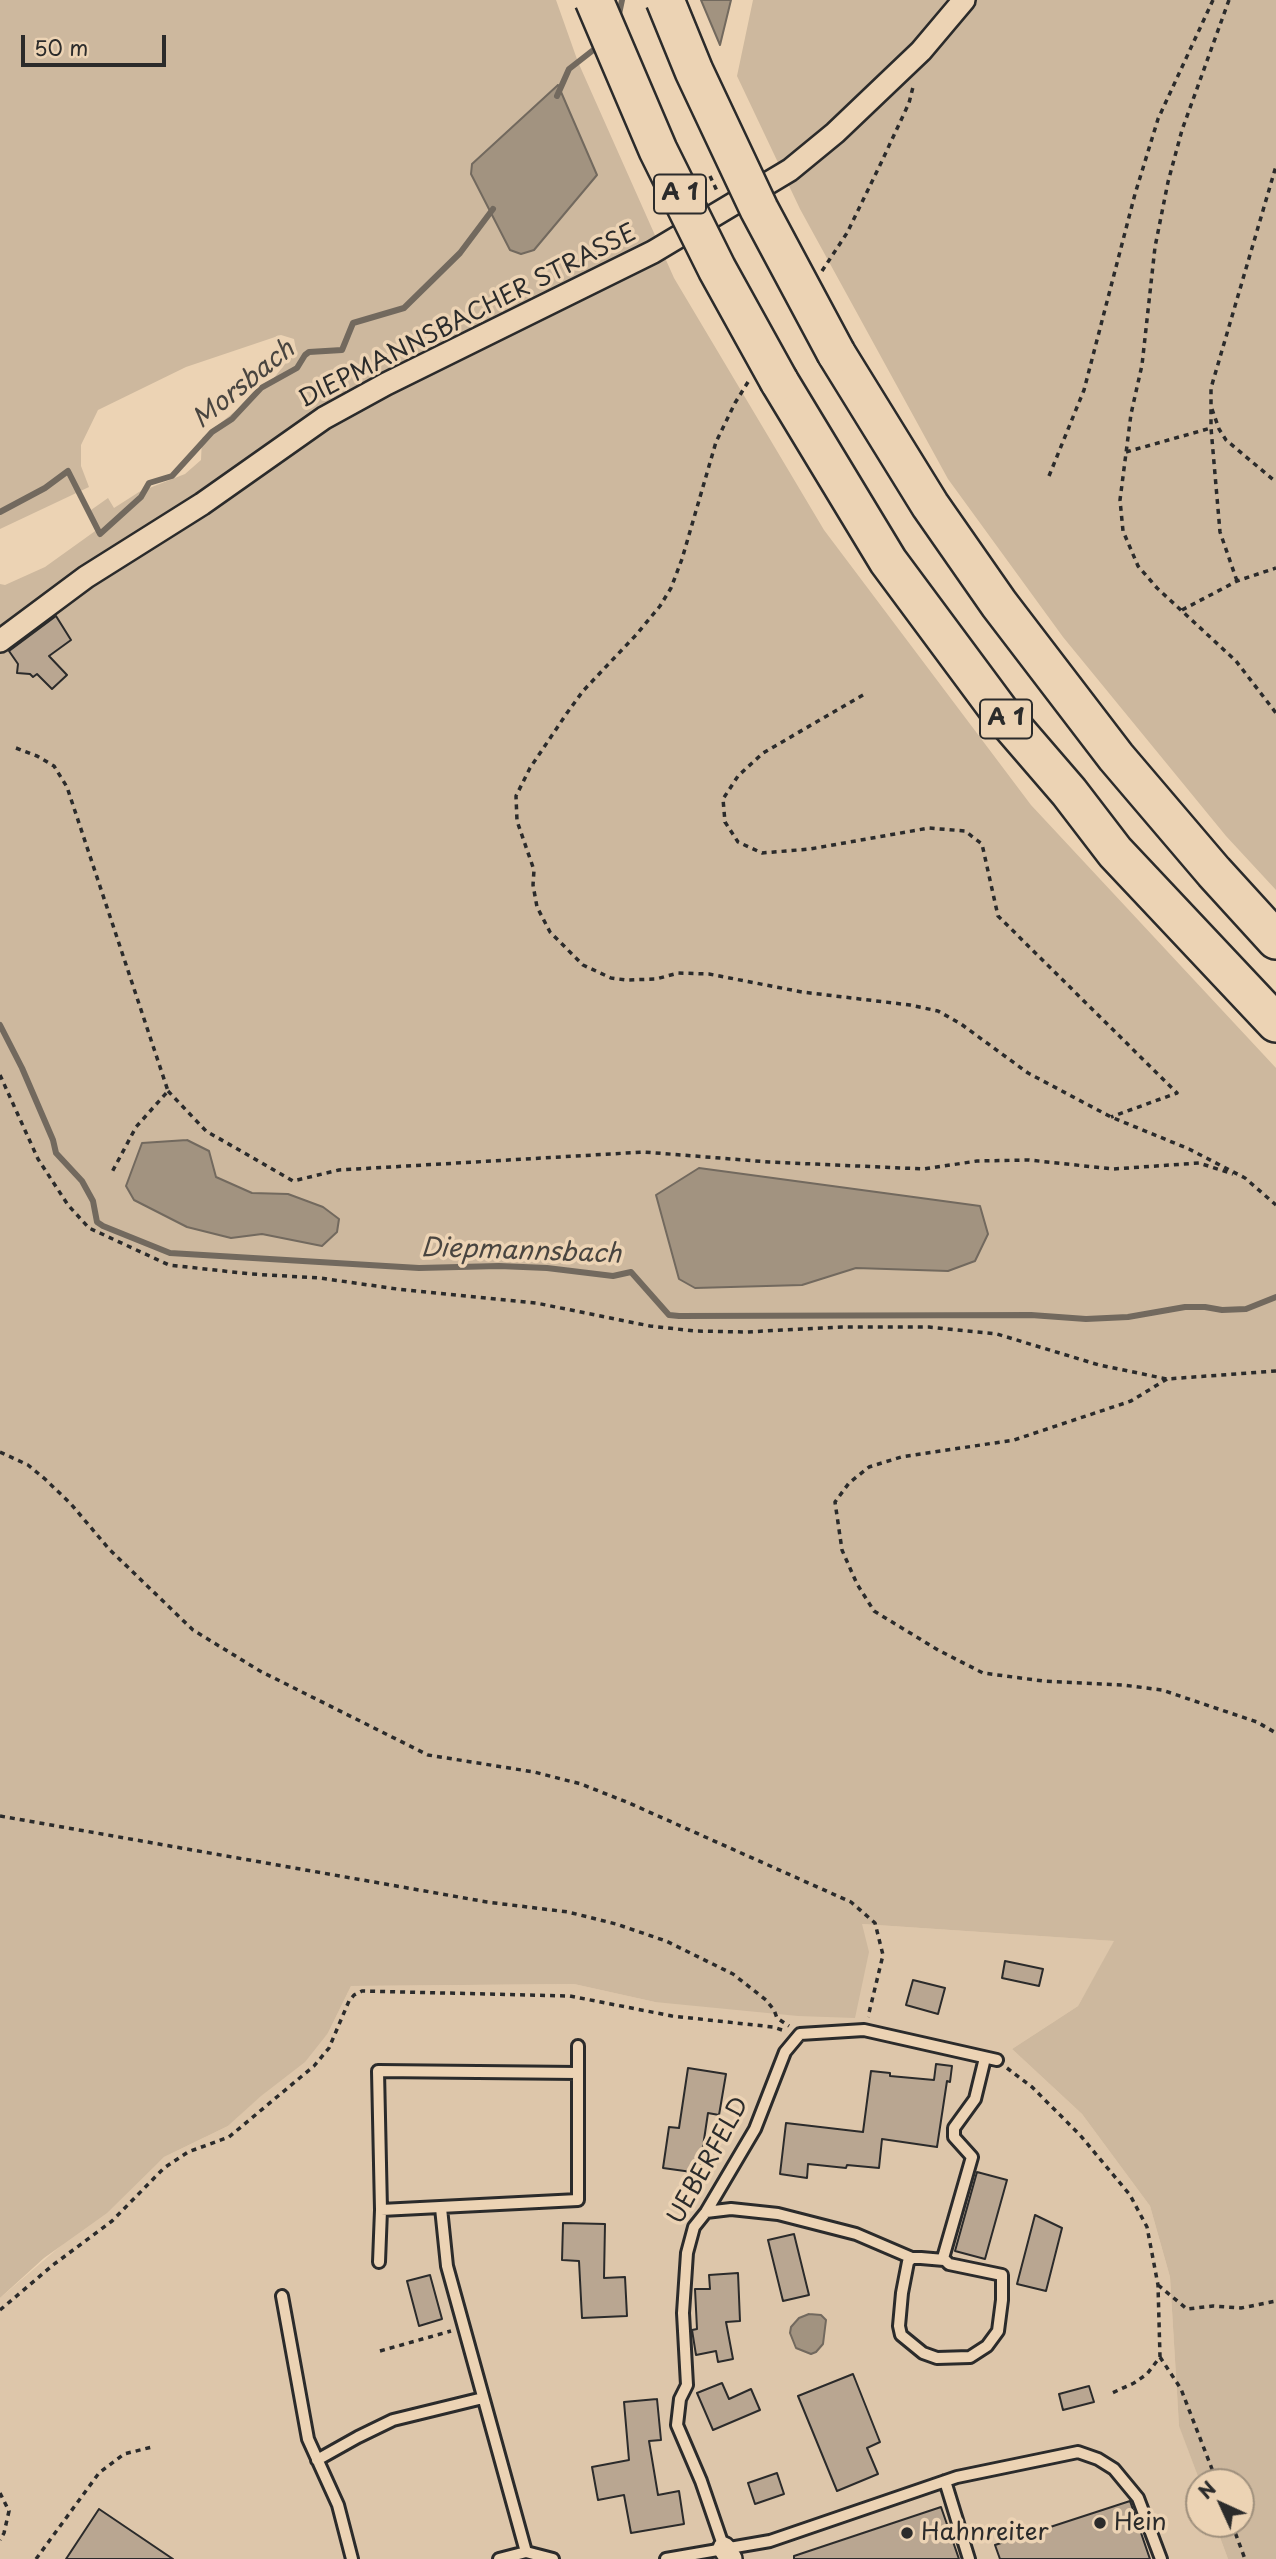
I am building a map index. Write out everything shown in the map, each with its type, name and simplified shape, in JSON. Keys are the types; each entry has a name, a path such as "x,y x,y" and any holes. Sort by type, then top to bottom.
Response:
{"highway":[{"name":"A 1","path":"594,0 658,150 717,269 764,381 888,561 1000,712 1069,792 1115,852 1276,1023"},
{"name":"A 1","path":"665,0 694,71 759,209 836,353 930,505 1007,615 1116,757 1276,940"}],"street":[{"name":"DIEPMANNSBACHER STRASSE","path":"0,641 77,583 202,504 324,418 386,384 653,252 790,170 835,133 920,51 964,0"}],"lane":[{"path":"800,2034 864,2030 991,2059 975,2099 954,2128 954,2137 972,2157 944,2260"},
{"name":"UEBERFELD","path":"727,2554 701,2481 677,2426 680,2399 687,2385 683,2313 687,2253 694,2227 706,2212 755,2130 785,2052 800,2034"},
{"path":"381,2210 578,2200 578,2046"},
{"path":"379,2262 381,2210 378,2071 578,2073"},
{"path":"441,2208 447,2266 526,2552"},
{"path":"706,2212 731,2209 778,2214 856,2234 912,2258 944,2260 949,2264 1002,2275 998,2331 987,2346 971,2357 937,2358 923,2353 901,2335 902,2293 906,2267 912,2258"},
{"path":"282,2295 308,2439 338,2505 352,2559"},
{"path":"317,2460 393,2420 483,2399"},
{"path":"666,2559 714,2552 727,2554 944,2481 1079,2452 1114,2469 1138,2498 1161,2559"},
{"path":"944,2481 969,2559"},
{"path":"499,2559 526,2552 553,2559"}],"path":[{"path":"1049,476 1083,390 1158,118 1213,0"},
{"path":"1229,0 1182,130 1168,182 1156,247 1142,365 1125,453 1120,500 1123,531 1138,566 1236,661 1276,713"},
{"path":"817,278 846,233 909,103 920,51"},
{"path":"1237,581 1220,531 1211,428 1211,388 1276,166"},
{"path":"764,381 735,402 716,442 686,547 671,588 636,635 583,691 530,768 516,796 517,821 534,870 533,885 537,907 550,932 583,965 611,978 656,979 678,974 709,974 813,994 910,1005 938,1012 961,1024 1028,1073 1111,1117 1189,1149 1245,1178 1276,1205"},
{"path":"1210,404 1226,440 1276,482"},
{"path":"1125,453 1211,428"},
{"path":"1182,610 1237,581 1276,568"},
{"path":"863,695 763,753 738,776 723,799 725,822 738,842 762,853 810,849 929,828 965,831 982,844 998,916 1177,1093 1111,1117"},
{"path":"16,748 54,766 67,787 168,1091 206,1131 293,1181 339,1170 644,1152 769,1162 924,1169 977,1161 1029,1160 1113,1169 1199,1163 1245,1178"},
{"path":"0,1075 38,1159 68,1205 89,1228 169,1265 320,1278 536,1303 650,1326 695,1331 929,1327 997,1334 1099,1365 1167,1379 1276,1371"},
{"path":"111,1174 136,1127 168,1091"},
{"path":"1167,1379 1131,1401 1014,1440 901,1457 869,1467 849,1483 835,1502 842,1550 874,1611 938,1650 983,1673 1043,1681 1162,1690 1257,1722 1276,1733"},
{"path":"0,1452 28,1465 45,1479 71,1504 109,1549 193,1630 260,1671 428,1755 534,1772 581,1784 642,1808 851,1902 875,1923 883,1955 875,1996 864,2030"},
{"path":"0,1816 487,1902 568,1912 616,1924 666,1941 733,1974 765,2000 777,2018 800,2034"},
{"path":"991,2059 1032,2087 1080,2135 1130,2195 1147,2227 1158,2285 1160,2357 1181,2389 1212,2468"},
{"path":"1158,2285 1187,2309 1213,2306 1241,2308 1276,2301"},
{"path":"380,2351 464,2327"},
{"path":"1112,2393 1147,2374 1160,2357"},
{"path":"36,2559 99,2473 124,2454 152,2447"},
{"path":"0,2493 9,2511 0,2540"},
{"path":"1238,2538 1245,2559"}],"shaded area":[{"path":"0,0 556,0 578,62 674,278 824,530 1031,805 1276,1068 1276,2559 1228,2559 1220,2538 1255,2538 1255,2468 1195,2468 1179,2426 1170,2277 1150,2206 1082,2114 1012,2049 1078,2006 1114,1941 862,1924 869,1952 855,2018 798,2016 655,2002 574,1984 351,1986 328,2033 305,2062 228,2126 164,2157 107,2213 44,2258 0,2298 0,584 5,585 45,567 98,529 91,510 108,498 114,508 139,492 185,474 201,460 202,438 270,383 296,350 294,339 281,335 186,367 98,410 81,445 81,466 89,487 0,529","holes":["187,1140 209,1151 216,1177 252,1193 288,1194 322,1246 262,1234 231,1238 187,1227 134,1200 126,1186 142,1143","975,1261 948,1271 856,1268"]},
{"path":"701,0 731,0 720,45"},
{"path":"753,0 1276,0 1276,890 1226,836 1063,637 948,479 800,209 737,76"},
{"path":"558,85 597,175 534,250 521,254 510,250 471,174 472,164"},
{"path":"187,1140 209,1151 216,1177 252,1193 288,1194 323,1207 339,1219 337,1232 322,1246 262,1234 231,1238 187,1227 134,1200 126,1186 142,1143"},
{"path":"699,1168 980,1206 988,1234 975,1261 948,1271 856,1268 802,1285 695,1288 679,1279 656,1195"},
{"path":"862,1924 1115,1941 1078,2006 1012,2049 1082,2114 1150,2206 1170,2277 1179,2425 1195,2468 1185,2468 1185,2538 1220,2538 1228,2559 0,2559 0,2298 164,2157 228,2126 328,2033 351,1986 574,1984 655,2002"},
{"path":"809,2314 821,2315 826,2320 823,2344 811,2354 796,2348 790,2333 791,2327 799,2318"}],"building":[{"path":"56,616 71,640 49,656 67,675 52,689 37,674 33,677 30,674 17,673 18,664 9,651"},
{"path":"1005,1961 1043,1969 1039,1986 1002,1978"},
{"path":"913,1980 945,1988 938,2014 906,2005"},
{"path":"936,2064 952,2066 950,2082 947,2081 937,2147 882,2139 879,2168 808,2164 807,2178 780,2174 786,2123 863,2132 871,2071 890,2073 890,2076 934,2080"},
{"path":"688,2068 726,2074 719,2115 708,2113 699,2173 663,2168 669,2127 679,2128"},
{"path":"977,2172 1007,2180 985,2259 955,2251"},
{"path":"1035,2215 1062,2228 1046,2291 1017,2284"},
{"path":"563,2223 605,2224 604,2278 625,2277 627,2316 582,2318 579,2261 562,2260"},
{"path":"794,2234 809,2295 783,2301 768,2240"},
{"path":"738,2273 740,2321 726,2322 733,2359 718,2362 716,2351 696,2355 692,2330 697,2329 695,2289 710,2289 709,2275"},
{"path":"430,2275 442,2319 419,2326 407,2281"},
{"path":"853,2374 880,2442 867,2448 878,2474 837,2491 798,2396"},
{"path":"722,2383 729,2399 751,2389 760,2410 713,2430 697,2393"},
{"path":"1089,2386 1094,2402 1063,2410 1059,2394"},
{"path":"657,2399 661,2440 649,2441 658,2495 679,2491 684,2524 631,2533 624,2495 598,2500 592,2467 629,2460 624,2402"},
{"path":"777,2473 784,2494 755,2504 748,2483"},
{"name":"Hein","path":"1130,2501 1150,2559 1000,2559 995,2545"},
{"name":"Hahnreiter","path":"941,2507 959,2559 794,2559 794,2556"},
{"path":"99,2509 173,2559 66,2559"}],"waterway":[{"name":"Morsbach","path":"618,19 622,0"},
{"name":"Morsbach","path":"557,96 569,69 601,44"},
{"name":"Morsbach","path":"0,512 45,488 68,471 100,534 141,497 149,483 172,476 212,432 232,419 261,388 297,368 309,352 342,350 353,323 404,308 460,253 493,209"},
{"name":"Diepmannsbach","path":"0,1025 22,1068 56,1153 82,1181 93,1201 97,1222 170,1253 419,1268 547,1268 613,1276 631,1272 669,1315 679,1316 1031,1315 1086,1319 1128,1317 1185,1307 1246,1309 1276,1297"}],"place":[{"name":"Hein","path":"1100,2523"},
{"name":"Hahnreiter","path":"907,2533"}]}
